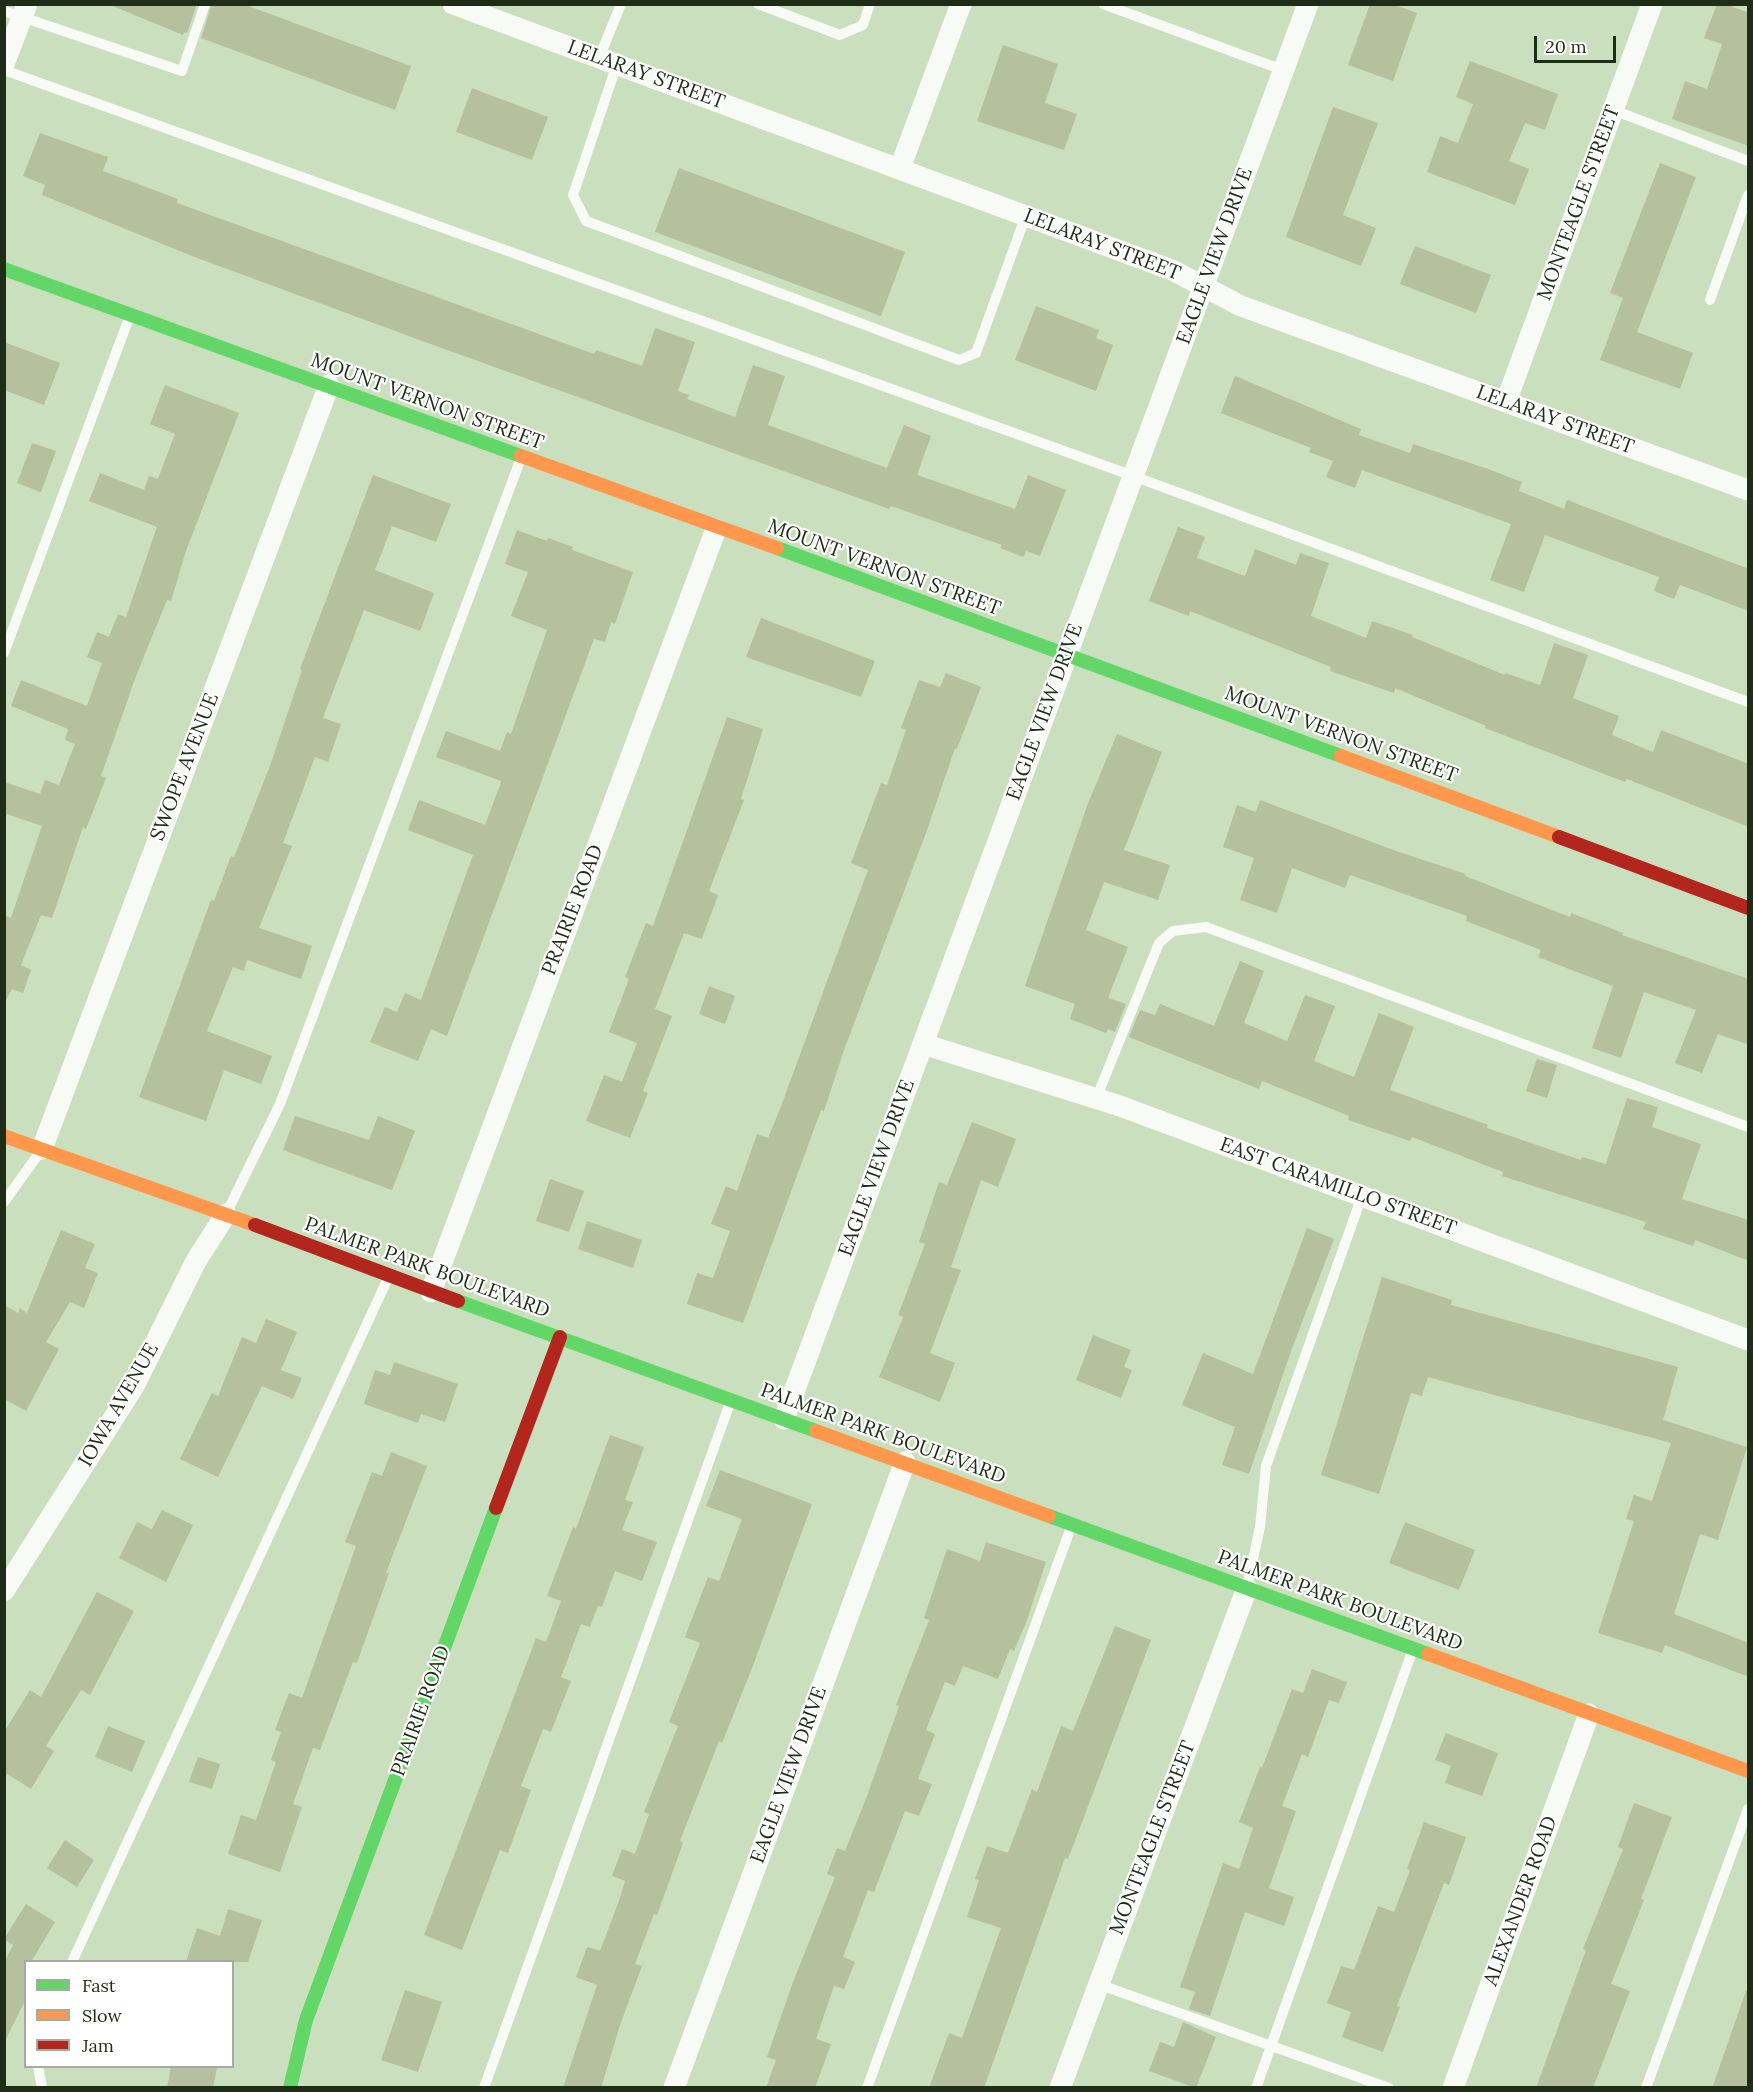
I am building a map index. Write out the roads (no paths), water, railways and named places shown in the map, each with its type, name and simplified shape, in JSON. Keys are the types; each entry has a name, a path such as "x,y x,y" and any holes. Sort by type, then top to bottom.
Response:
{"street":[{"name":"LELARAY STREET","path":"453,4 1172,270 1241,306 1749,490"},
{"path":"900,168 961,4"},
{"name":"EAGLE VIEW DRIVE","path":"784,1419 1308,4"},
{"name":"MONTEAGLE STREET","path":"1506,402 1652,4"},
{"path":"4,64 18,11"},
{"name":"MOUNT VERNON STREET","path":"4,269 328,385 716,529 1066,653 1749,908"},
{"name":"SWOPE AVENUE","path":"42,1149 328,385"},
{"name":"PRAIRIE ROAD","path":"431,1292 716,529"},
{"name":"EAST CARAMILLO STREET","path":"923,1044 1096,1099 1749,1340"},
{"name":"PALMER PARK BOULEVARD","path":"4,1136 226,1214 431,1292 905,1462 1749,1771"},
{"name":"IOWA AVENUE","path":"4,1591 134,1386 196,1261 226,1214"},
{"name":"PRAIRIE ROAD","path":"290,2088 306,2020 560,1338"},
{"name":"EAGLE VIEW DRIVE","path":"674,2088 905,1462"},
{"name":"MONTEAGLE STREET","path":"1060,2088 1247,1588"},
{"name":"ALEXANDER ROAD","path":"1453,2088 1589,1714"}],"lane":[{"path":"18,11 182,71 205,4"},
{"path":"621,4 573,195 586,221 959,360 976,353 1026,215"},
{"path":"758,4 840,35 863,25 870,4"},
{"path":"1103,4 1283,70"},
{"path":"4,70 1133,476 1749,702"},
{"path":"1613,110 1749,161"},
{"path":"1710,300 1749,195"},
{"path":"4,653 130,315"},
{"path":"226,1214 280,1104 522,458"},
{"path":"1096,1099 1159,942 1173,931 1206,927 1749,1127"},
{"path":"4,1202 42,1149"},
{"path":"1247,1588 1260,1527 1266,1466 1362,1196"},
{"path":"73,1960 389,1276"},
{"path":"484,2088 731,1400"},
{"path":"867,2088 1072,1524"},
{"path":"1256,2088 1413,1649"},
{"path":"1646,2088 1749,1809"},
{"path":"1098,1984 1389,2088"},
{"path":"38,2068 42,2088"}]}
